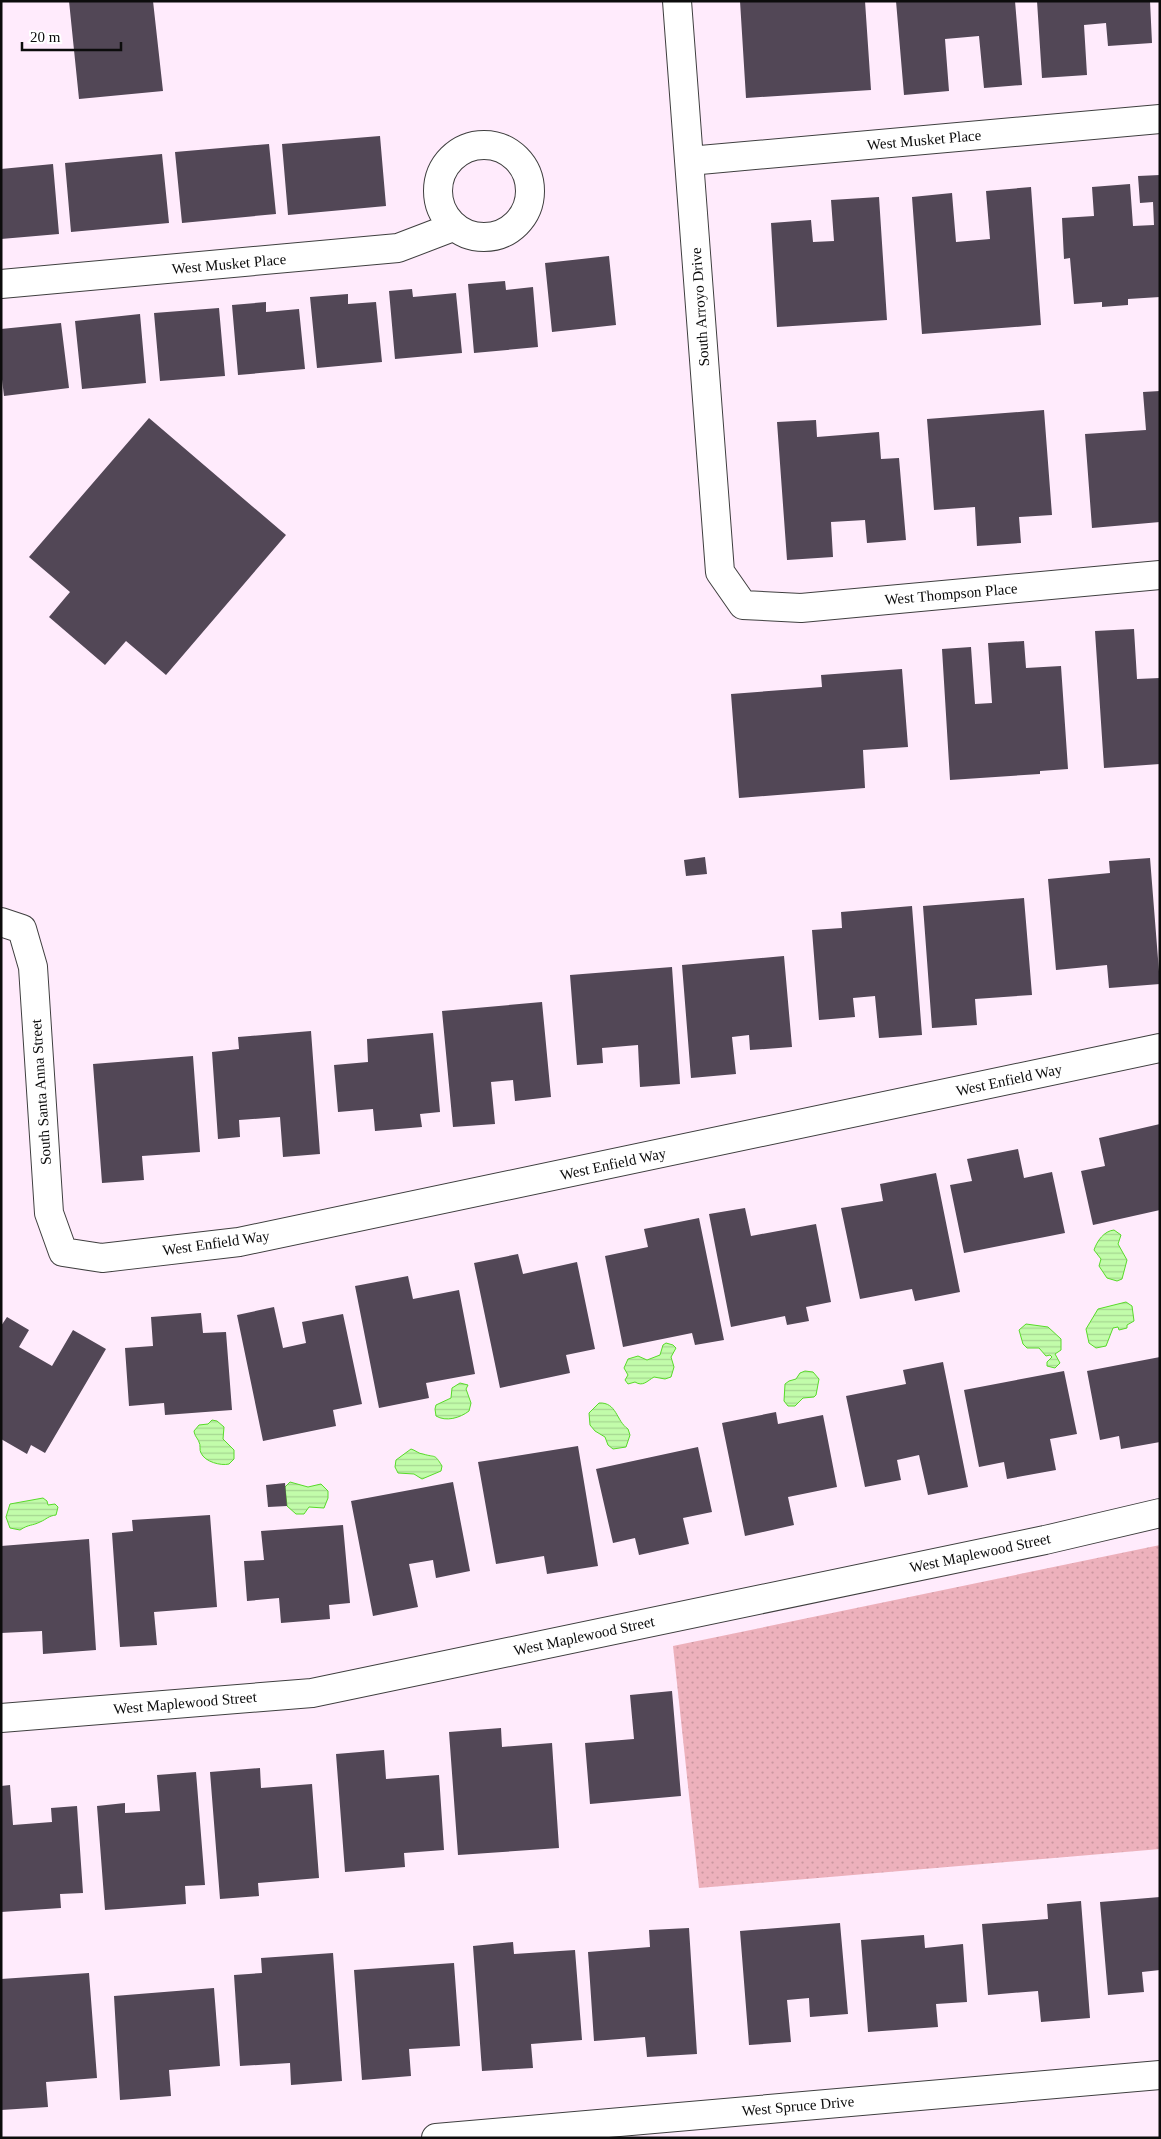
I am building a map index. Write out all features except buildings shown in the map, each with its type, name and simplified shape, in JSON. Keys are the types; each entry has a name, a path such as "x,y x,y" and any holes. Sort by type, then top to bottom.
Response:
{"street":[{"name":"South Arroyo Drive","path":"677,1 720,572 743,605"},
{"name":"West Musket Place","path":"689,161 1160,119"},
{"name":"West Musket Place","path":"1,284 398,248 453,227"},
{"name":"West Thompson Place","path":"743,605 801,608 1160,574"},
{"name":"South Santa Anna Street","path":"12,926 33,967 49,1213 63,1252"},
{"name":"West Enfield Way","path":"63,1252 102,1258 238,1242 1160,1048"},
{"name":"West Maplewood Street","path":"1,1718 312,1693 1045,1540 1160,1513"},
{"name":"West Spruce Drive","path":"436,2138 1160,2075"}],"shaded area":[{"path":"1114,1230 1121,1235 1118,1244 1127,1260 1122,1279 1117,1281 1107,1278 1099,1266 1101,1259 1094,1250 1101,1237 1107,1232"},
{"path":"1126,1302 1132,1306 1134,1321 1127,1325 1127,1328 1119,1330 1118,1327 1113,1328 1106,1346 1096,1348 1089,1343 1086,1329 1098,1309"},
{"path":"1026,1324 1048,1327 1061,1339 1061,1350 1055,1354 1060,1363 1055,1368 1047,1366 1047,1362 1052,1357 1050,1355 1046,1356 1039,1348 1027,1348 1023,1344 1019,1330"},
{"path":"666,1343 676,1348 671,1357 674,1367 671,1377 665,1379 654,1377 643,1384 635,1382 628,1384 625,1380 628,1375 624,1368 628,1359 638,1356 647,1360 660,1355 663,1345"},
{"path":"805,1371 813,1372 819,1379 816,1395 803,1398 795,1406 788,1406 784,1401 785,1384 796,1379 800,1373"},
{"path":"460,1383 468,1385 466,1389 471,1403 469,1411 453,1418 444,1419 436,1416 436,1405 451,1398 452,1388"},
{"path":"599,1403 613,1409 628,1429 630,1435 626,1447 613,1449 608,1445 605,1437 595,1431 590,1425 589,1413"},
{"path":"212,1420 217,1421 224,1427 223,1439 234,1450 234,1459 229,1464 218,1464 210,1461 200,1452 200,1443 194,1431 199,1425 208,1424"},
{"path":"411,1449 436,1458 442,1466 441,1471 422,1479 414,1474 398,1473 395,1467 396,1460"},
{"path":"290,1482 308,1487 321,1484 328,1491 328,1498 324,1508 309,1507 304,1514 296,1514 287,1506 285,1487"},
{"path":"43,1498 47,1501 48,1505 55,1504 58,1507 56,1515 20,1530 10,1528 6,1517 10,1504"},
{"path":"1160,1545 1160,1849 699,1888 673,1646"}]}
